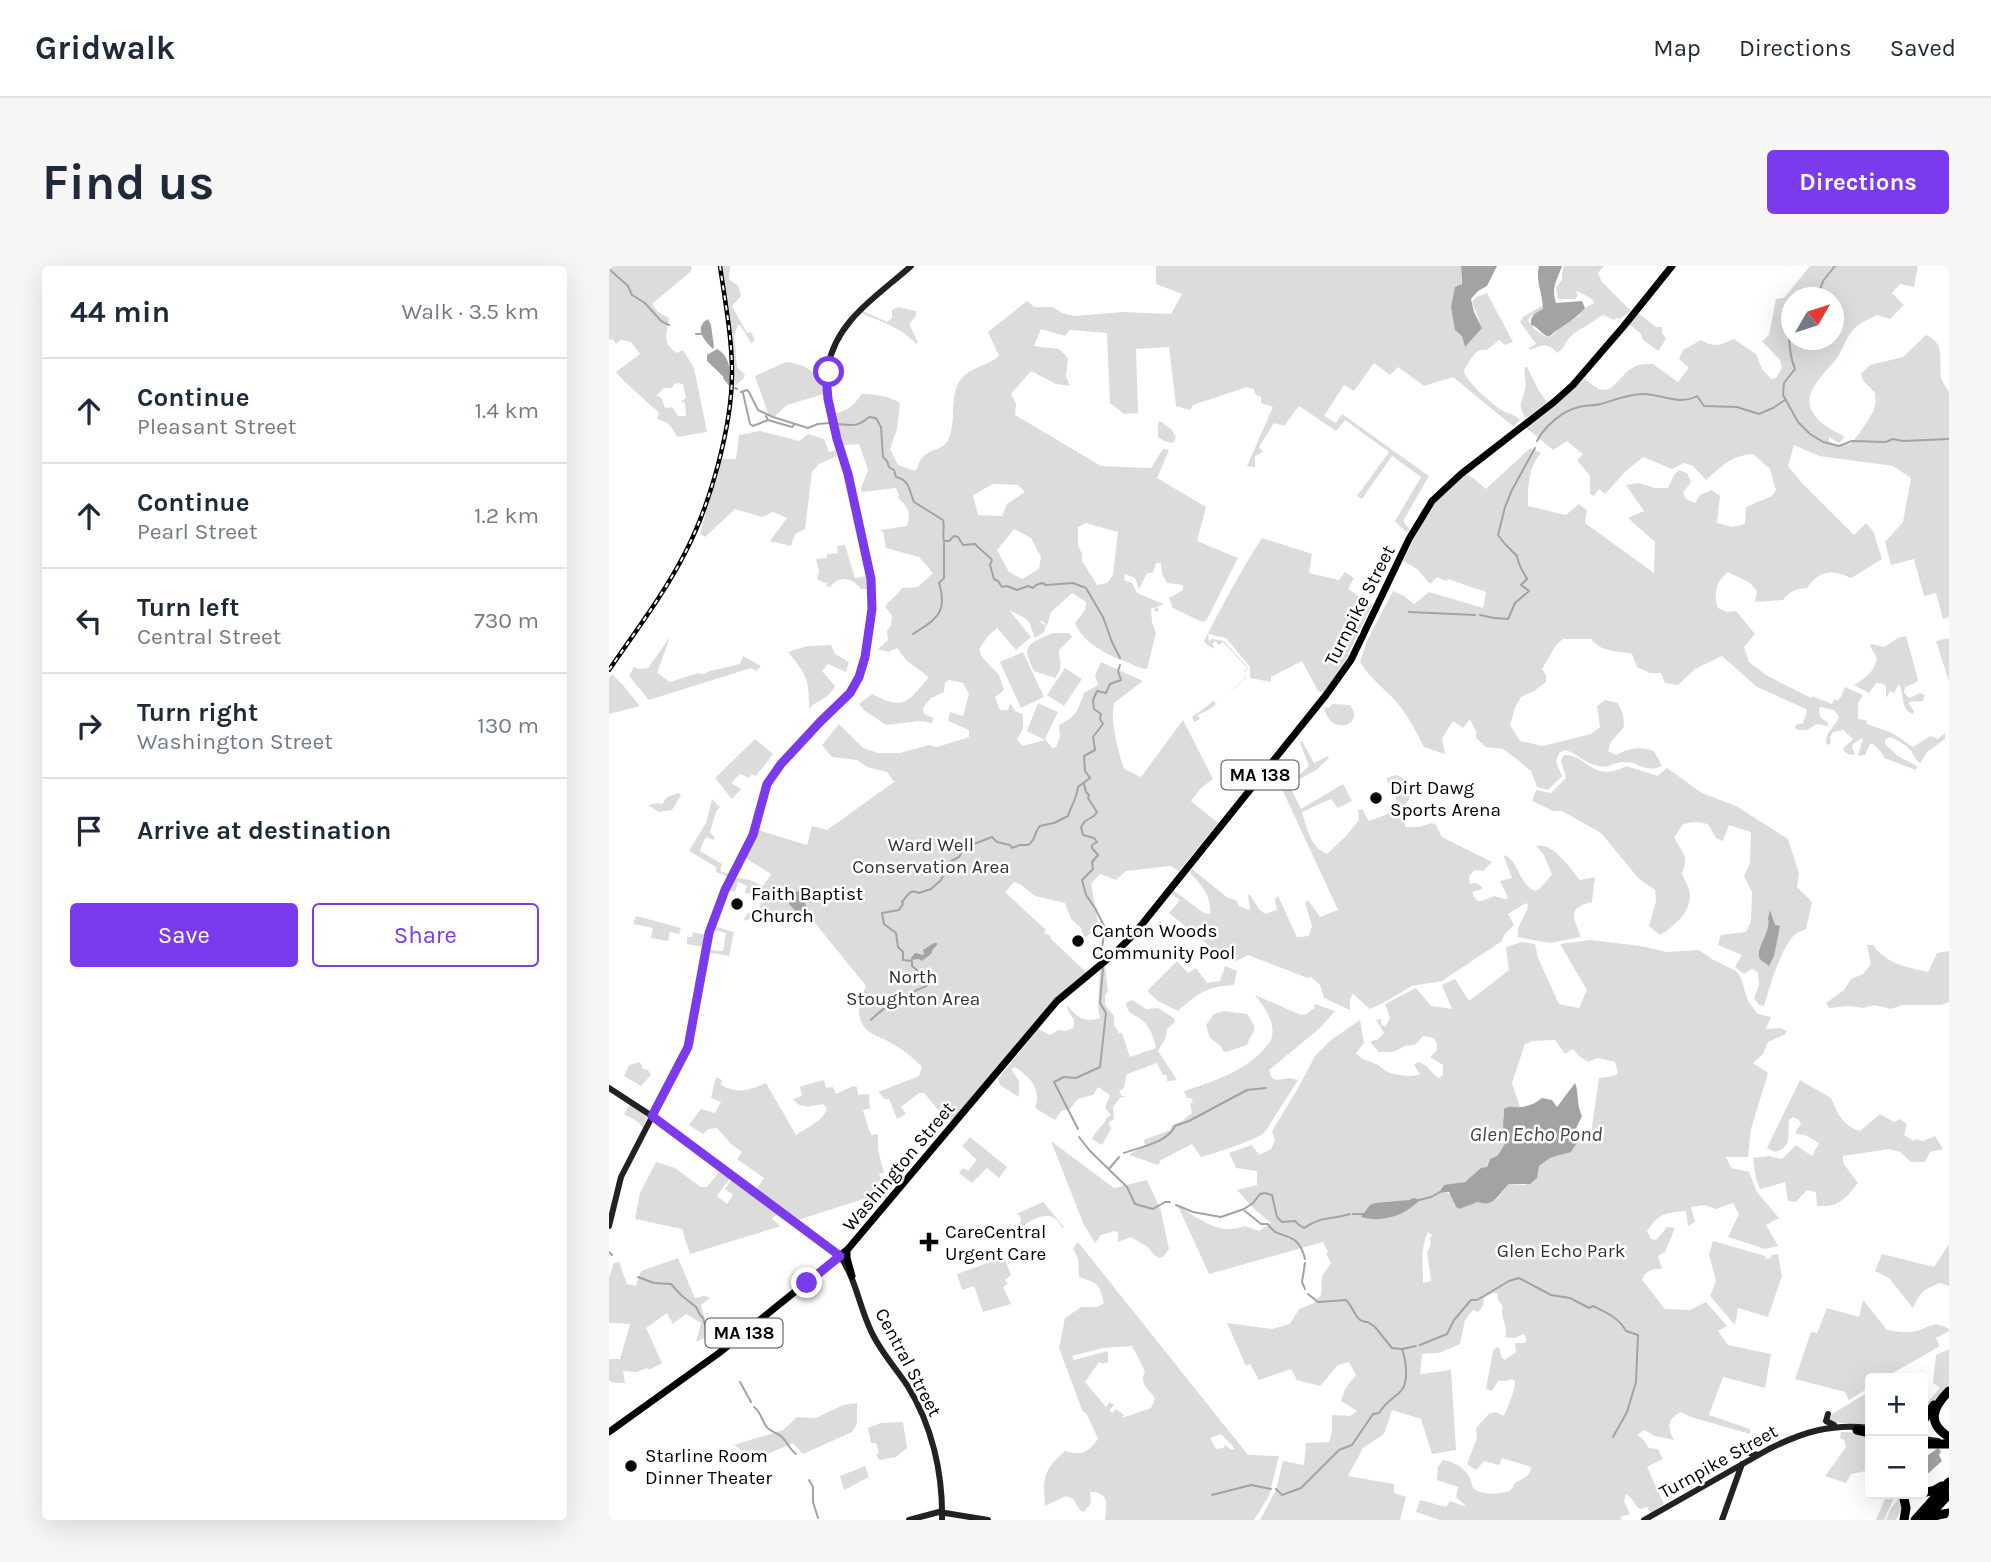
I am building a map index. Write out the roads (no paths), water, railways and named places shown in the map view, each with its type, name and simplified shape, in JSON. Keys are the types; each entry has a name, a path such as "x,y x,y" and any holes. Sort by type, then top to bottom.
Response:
{"highway":[{"path":"1928,1414 1949,1390"},
{"path":"1949,1390 1938,1404 1934,1416 1937,1427 1949,1441"},
{"path":"1928,1439 1949,1441"},
{"path":"1928,1492 1938,1489 1949,1481"},
{"path":"1915,1520 1949,1481"},
{"path":"1927,1520 1949,1494"},
{"path":"1904,1499 1904,1520"},
{"path":"1927,1520 1949,1513"}],"main road":[{"path":"609,1226 620,1179 688,1047 709,933 725,890 753,835 767,784 777,769 856,685 865,657 871,618 872,588 869,564 848,474 833,425 823,375 829,372 827,363 839,337 853,317 869,300 911,266"},
{"name":"Turnpike Street","path":"1089,974 1136,931 1340,677 1351,660 1413,531 1437,495 1573,385 1672,266"},
{"name":"Washington Street","path":"609,1432 699,1368 848,1249 1057,1001 1089,974"},
{"name":"Central Street","path":"609,1088 652,1116 840,1256 852,1276 873,1335 911,1392 923,1416 937,1465 942,1516"},
{"path":"848,1249 847,1258 852,1276"},
{"path":"1828,1414 1825,1418 1827,1423 1865,1430"},
{"path":"1833,1428 1843,1425"},
{"path":"1833,1428 1865,1430"},
{"name":"Turnpike Street","path":"1644,1520 1780,1443 1809,1432 1833,1428"},
{"path":"1748,1448 1751,1453 1758,1455"},
{"path":"1722,1520 1742,1464"},
{"path":"1727,1473 1732,1473 1737,1480"},
{"path":"909,1520 934,1513 988,1520"}],"water":[{"path":"1461,266 1497,266 1487,286 1471,299 1482,328 1465,347 1462,336 1455,330 1451,307 1455,287 1462,284"},
{"path":"1539,266 1562,266 1554,288 1556,303 1582,301 1585,308 1549,337 1531,325 1536,313 1543,309"},
{"path":"708,319 713,349 701,334 701,326"},
{"path":"717,349 727,360 731,384 707,361 707,355"},
{"path":"797,891 804,898 807,917 800,916 789,904 791,895"},
{"path":"1770,910 1775,925 1780,926 1774,956 1769,966 1761,960 1759,950 1768,929"},
{"path":"934,943 937,945 931,954 922,961 911,960 915,953 924,955 923,950"},
{"name":"Glen Echo Pond","path":"1575,1083 1582,1116 1576,1129 1576,1144 1571,1152 1550,1158 1539,1166 1537,1178 1530,1184 1509,1184 1492,1202 1478,1202 1459,1209 1449,1192 1439,1193 1444,1185 1465,1182 1481,1168 1487,1167 1490,1159 1498,1155 1506,1142 1504,1109 1527,1106 1542,1098 1552,1100 1557,1107"},
{"path":"1414,1198 1420,1200 1392,1217 1361,1217 1370,1205 1375,1203"},
{"path":"1938,1448 1942,1461 1928,1474 1928,1455"}],"waterway":[{"path":"1821,287 1835,266"},
{"path":"609,269 628,286 632,295 669,325"},
{"path":"696,334 702,334"},
{"path":"1791,350 1795,369 1784,383 1783,395 1798,422 1823,442 1839,446 1852,441 1949,439"},
{"path":"724,378 730,385"},
{"path":"741,392 747,390 758,410 773,417 808,428 829,423"},
{"path":"743,393 750,424 753,426 768,420"},
{"path":"1537,441 1549,425 1566,412 1632,395 1650,394 1684,400 1697,396 1704,406 1737,407 1759,414 1785,400"},
{"path":"766,416 768,420 792,427 794,425"},
{"path":"836,424 854,425 869,417 876,418 881,427 883,457 894,470 896,477 907,483 914,502 943,520 944,541 958,537 963,545 975,544 990,558 994,579 1002,587 1017,590 1028,586 1033,588 1042,583 1073,583 1086,588 1103,617 1120,658"},
{"path":"1480,615 1508,619 1515,603 1529,591 1521,585 1527,579 1517,556 1498,535 1512,490 1535,448"},
{"path":"913,634 934,619 941,608 939,583 944,578 944,543"},
{"path":"1409,612 1475,615"},
{"path":"871,1020 892,1003 930,983 912,966 912,961 903,960 896,933 884,924 882,913 899,910 911,892 919,893 931,889 941,880 951,861 959,857 967,843 974,844 992,837 1012,848 1028,845 1040,826 1068,816 1078,787 1090,778 1085,771 1084,756 1095,750 1093,737 1103,724 1101,714 1094,709 1093,700 1097,691 1106,693 1110,684 1121,680 1118,671 1120,665"},
{"path":"1084,784 1088,798 1097,812 1081,827 1083,835 1094,838 1097,842 1092,848 1098,855 1092,862 1093,869 1082,880 1086,895 1105,928 1100,961"},
{"path":"1078,1129 1054,1082 1064,1077 1076,1078 1100,1067 1106,1013 1100,1003 1103,968"},
{"path":"1124,1153 1166,1137 1175,1126 1247,1090 1266,1088"},
{"path":"1079,1137 1127,1187 1135,1204 1153,1209 1170,1202"},
{"path":"1109,1169 1119,1157"},
{"path":"1419,1200 1440,1192"},
{"path":"1176,1205 1193,1212 1221,1217 1244,1209 1260,1194 1265,1193 1272,1195 1277,1217 1282,1222 1295,1221 1304,1228 1321,1220 1350,1214"},
{"path":"1245,1211 1261,1224 1268,1224 1277,1233 1293,1239 1302,1249 1305,1259"},
{"path":"1353,1214 1363,1214"},
{"path":"609,1252 612,1255"},
{"path":"1305,1263 1302,1282 1305,1289"},
{"path":"638,1277 654,1283 671,1284 696,1307 707,1332"},
{"path":"1420,1345 1447,1334 1454,1320 1471,1300 1477,1300 1519,1278 1551,1295 1570,1298 1589,1308 1593,1306 1616,1319 1626,1331 1638,1335 1636,1382 1627,1412 1613,1437"},
{"path":"1308,1294 1318,1302 1346,1300 1357,1317 1375,1327 1392,1348 1416,1346"},
{"path":"1276,1489 1282,1495 1301,1488 1339,1450 1352,1445 1373,1414 1379,1413 1399,1393 1406,1378 1402,1349"},
{"path":"740,1382 751,1402"},
{"path":"754,1407 768,1428 781,1436 796,1454"},
{"path":"809,1480 813,1487 813,1502 818,1518"},
{"path":"1212,1495 1251,1485 1271,1489"}],"railway":[{"path":"609,670 659,598 685,553 703,512 718,465 728,417 732,373 730,333 720,266"}],"place":[{"name":"Dirt Dawg Sports Arena","path":"1376,798"},
{"name":"Faith Baptist Church","path":"737,904"},
{"name":"Canton Woods Community Pool","path":"1078,941"},
{"name":"CareCentral Urgent Care","path":"929,1242"},
{"name":"Starline Room Dinner Theater","path":"631,1466"}],"park label":[{"name":"Ward Well Conservation Area","path":"931,855"},
{"name":"North Stoughton Area","path":"913,987"},
{"name":"Glen Echo Park","path":"1561,1250"}]}
